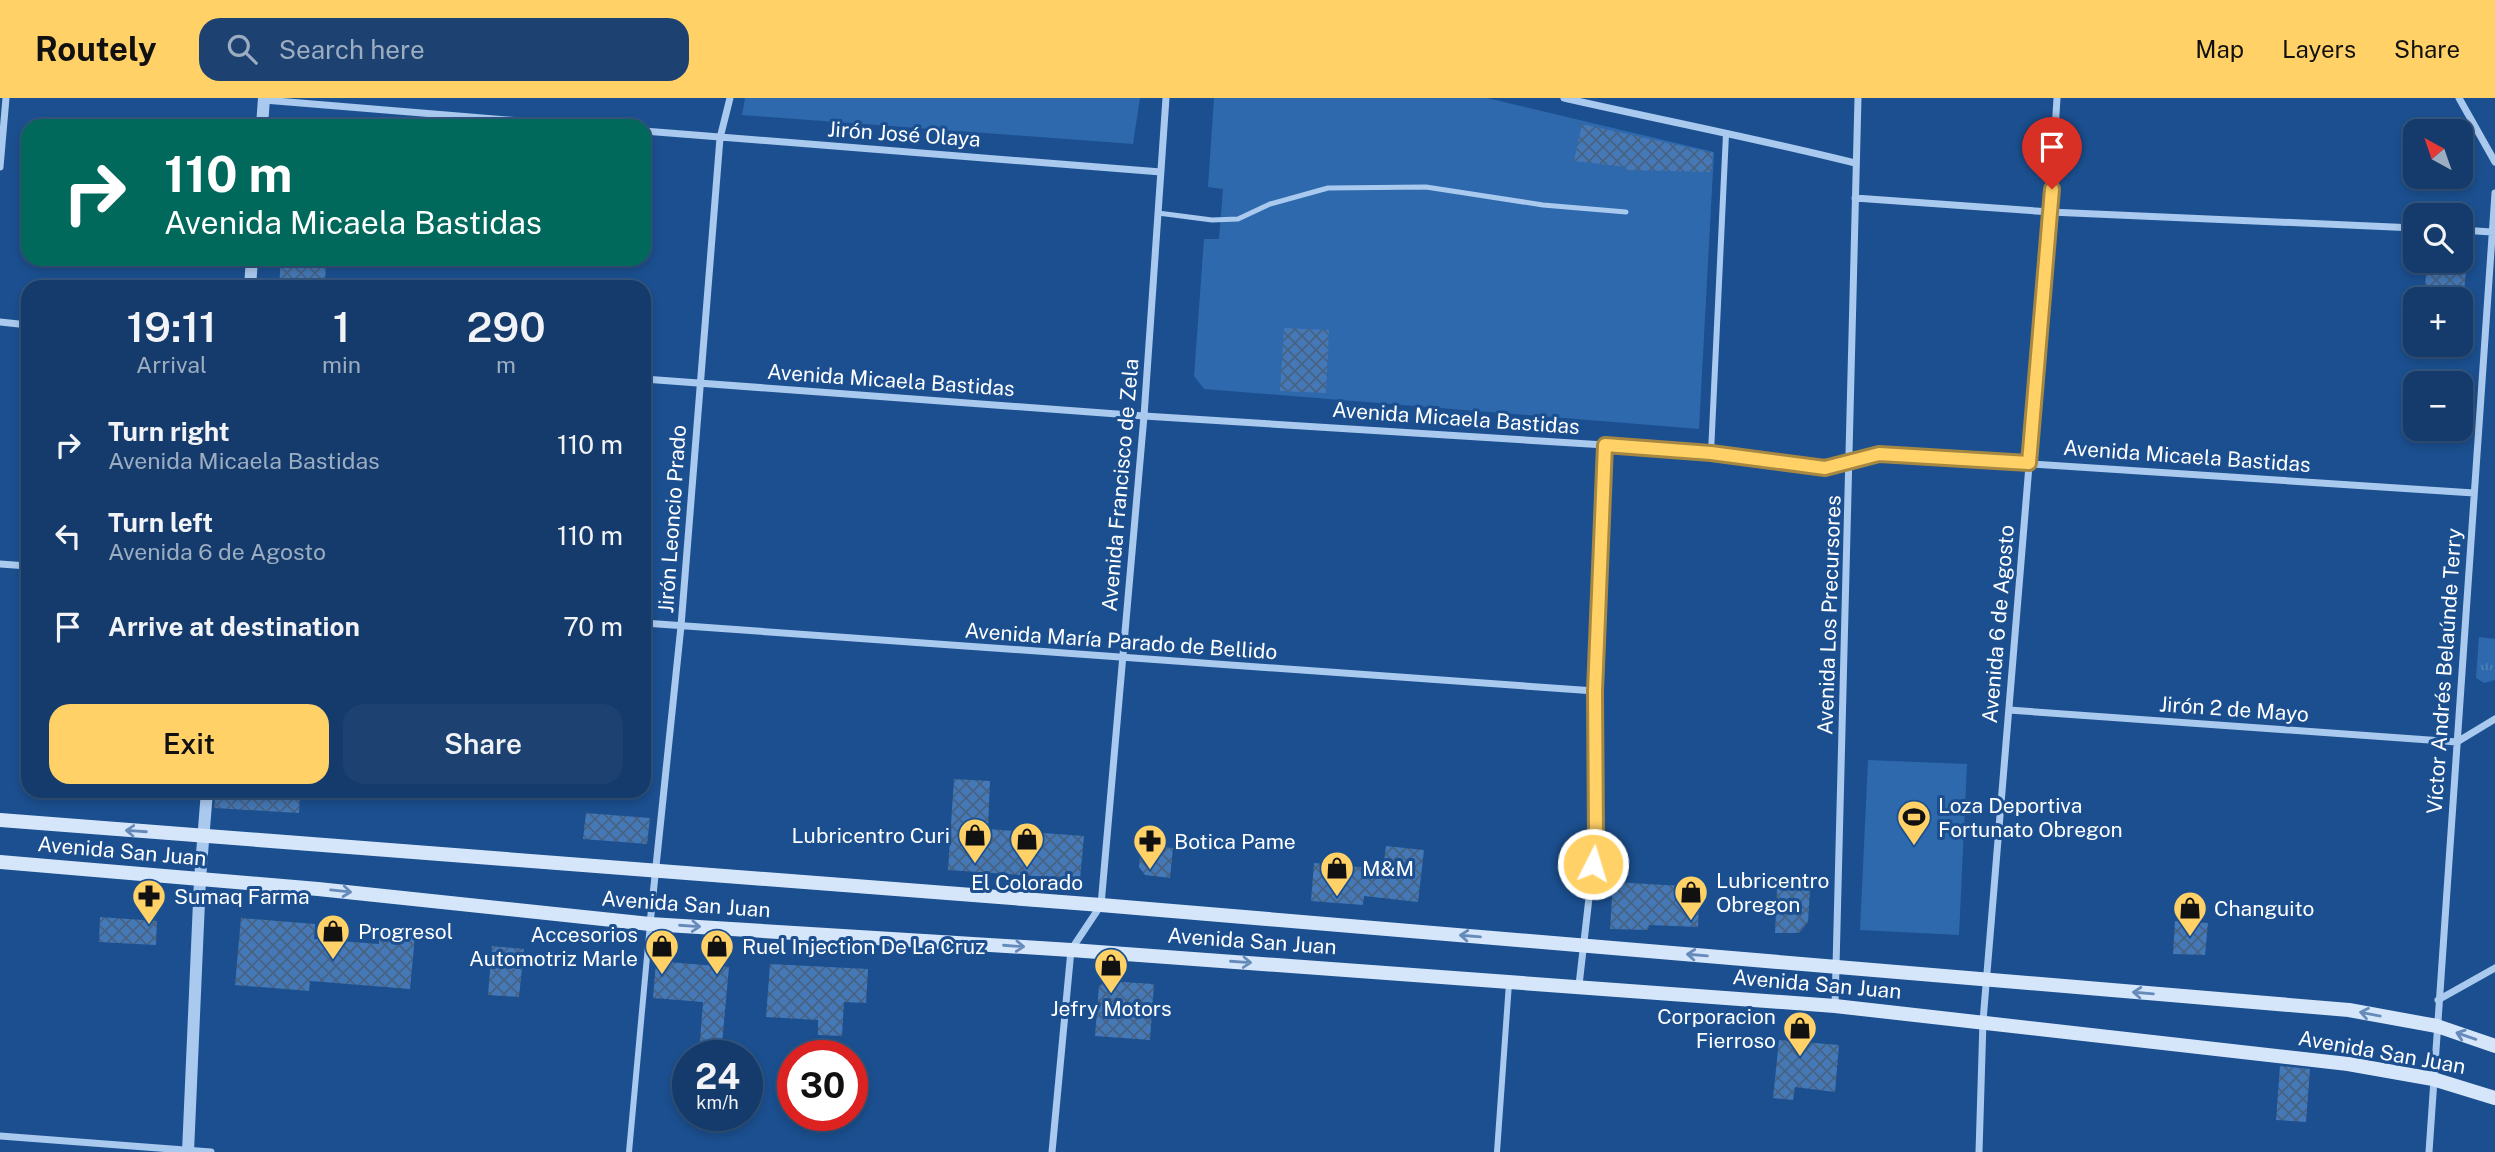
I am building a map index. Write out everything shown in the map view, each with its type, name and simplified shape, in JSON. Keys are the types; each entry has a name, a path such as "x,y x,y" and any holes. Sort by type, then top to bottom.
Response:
{"main road":[{"name":"Avenida San Juan","path":"0,820 1101,905 2349,1010 2437,1026 2495,1046"},
{"name":"Avenida San Juan","path":"0,862 650,924 1509,980 1835,1006 2348,1064 2433,1079 2495,1098"}],"street":[{"path":"0,167 6,98"},
{"name":"Jirón Leoncio Prado","path":"629,1152 654,872 681,626 720,138 730,98"},
{"name":"Avenida Francisco de Zela","path":"1071,950 1101,905 1144,416 1166,98"},
{"path":"1564,98 1855,163"},
{"name":"Avenida Los Precursores","path":"1835,1006 1851,463 1858,98"},
{"name":"Avenida 6 de Agosto","path":"1979,1152 1986,980 2050,212 2057,98"},
{"path":"2459,98 2495,162"},
{"path":"263,119 264,99 498,119"},
{"name":"Jirón José Olaya","path":"651,132 1161,172"},
{"path":"1711,453 1726,134"},
{"name":"Víctor Andrés Belaúnde Terry","path":"2429,1152 2495,193"},
{"path":"1855,198 2050,212 2403,227"},
{"path":"2473,231 2492,232"},
{"path":"0,322 21,324"},
{"name":"Avenida Micaela Bastidas","path":"651,380 1144,416 1605,445 1711,453 1825,468 1879,454 2474,493"},
{"path":"1579,985 1596,837 1595,691 1605,445"},
{"path":"0,564 21,566"},
{"name":"Avenida María Parado de Bellido","path":"651,623 1595,691"},
{"name":"Jirón 2 de Mayo","path":"2009,710 2457,742"},
{"path":"2457,742 2495,719"},
{"path":"188,1151 200,879 207,798"},
{"path":"1052,1152 1071,950"},
{"path":"2438,1000 2495,968"},
{"path":"1497,1152 1509,980"},
{"path":"0,1136 211,1152"}],"lane":[{"path":"1158,213 1212,220 1238,219 1270,204 1328,188 1426,187 1543,205 1626,212"}],"green space":[{"path":"745,98 1140,98 1133,144 742,115"},
{"path":"1214,98 1487,98 1714,152 1699,429 1204,389 1194,376 1204,239 1219,239 1223,189 1208,187"},
{"path":"2479,637 2495,639 2495,680 2484,683 2476,678"},
{"name":"Loza Deportiva Fortunato Obregon","path":"1868,760 1967,764 1959,935 1860,930"}],"building":[{"path":"1582,124 1713,153 1711,172 1625,170 1626,167 1574,161"},
{"path":"280,266 326,266 325,280 280,280"},
{"path":"2426,273 2466,273 2464,287 2425,287"},
{"path":"1284,328 1329,330 1326,393 1280,391"},
{"path":"954,779 990,781 988,829 1084,836 1080,879 948,870"},
{"path":"215,798 300,798 299,813 214,808"},
{"path":"586,813 650,818 647,844 583,839"},
{"path":"1141,845 1173,848 1170,878 1145,875 1139,867"},
{"path":"1386,846 1424,850 1418,902 1364,896 1363,905 1311,901 1314,863 1383,869"},
{"path":"1613,882 1700,887 1698,927 1649,925 1648,930 1610,929"},
{"path":"1777,889 1810,890 1808,922 1799,933 1775,933"},
{"path":"100,917 157,921 156,945 99,942"},
{"path":"241,918 315,924 314,939 379,944 379,934 415,936 410,989 310,981 309,991 235,985"},
{"name":"Changuito","path":"2175,921 2208,923 2205,955 2173,954"},
{"path":"492,946 524,949 519,997 488,995"},
{"path":"656,961 729,967 722,1040 700,1040 703,1002 653,998"},
{"path":"770,964 868,969 866,1003 844,1002 842,1036 818,1035 818,1020 766,1017"},
{"path":"1106,981 1154,984 1150,1040 1095,1036 1099,986"},
{"path":"1779,1040 1839,1045 1835,1092 1795,1087 1793,1100 1773,1098"},
{"path":"2280,1066 2310,1069 2306,1122 2276,1120"}],"place":[{"name":"Loza Deportiva Fortunato Obregon","path":"1914,847"},
{"name":"Lubricentro Curi","path":"975,865"},
{"name":"El Colorado","path":"1027,869"},
{"name":"Botica Pame","path":"1150,871"},
{"name":"M&M","path":"1337,898"},
{"name":"Lubricentro Obregon","path":"1691,922"},
{"name":"Sumaq Farma","path":"149,926"},
{"name":"Changuito","path":"2190,938"},
{"name":"Progresol","path":"333,961"},
{"name":"Accesorios Automotriz Marle","path":"662,976"},
{"name":"Ruel Injection De La Cruz","path":"717,976"},
{"name":"Jefry Motors","path":"1111,995"},
{"name":"Corporacion Fierroso","path":"1800,1058"}],"route":[{"path":"1593,864 1596,837 1595,691 1605,445 1711,453 1825,468 1879,454 2029,463 2052,189"}]}
